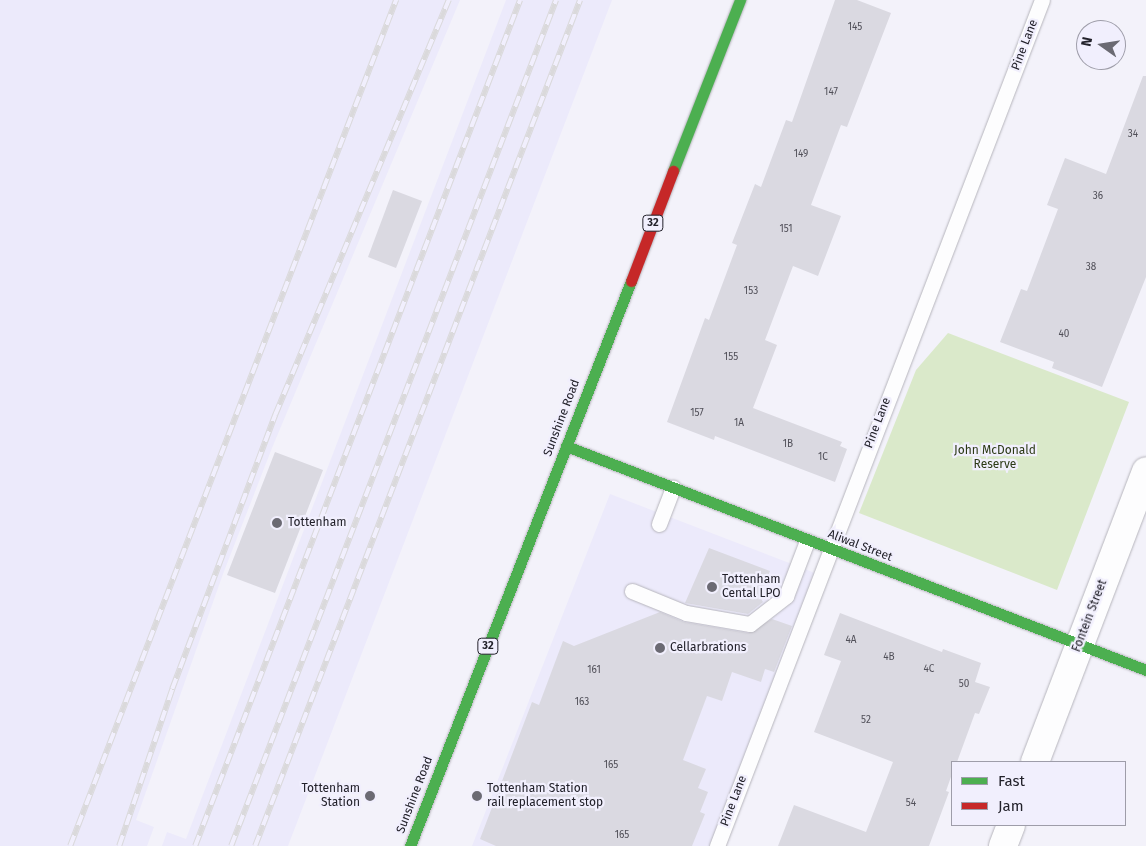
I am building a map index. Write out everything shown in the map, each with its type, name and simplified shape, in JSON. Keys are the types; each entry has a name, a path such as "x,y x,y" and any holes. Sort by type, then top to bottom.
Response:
{"main road":[{"name":"Sunshine Road","path":"410,846 740,0"},
{"name":"Aliwal Street","path":"566,446 829,550 1146,670"}],"street":[{"name":"Fontein Street","path":"1035,761 1146,471"},
{"path":"1003,846 1011,826"}],"lane":[{"name":"Pine Lane","path":"717,846 829,550 1042,0"},
{"path":"659,524 673,488"},
{"path":"632,592 686,613 750,624 786,596 808,541"}],"shaded area":[{"path":"0,0 460,0 272,448 223,574 136,820 154,827 147,846 0,846"},
{"path":"506,0 612,0 288,846 162,846 167,832 186,839"},
{"path":"610,494 815,573 712,846 472,846"}],"green space":[{"name":"John McDonald Reserve","path":"948,333 1129,402 1057,590 859,513 916,370"}],"building":[{"path":"835,0 857,0 891,13 847,127 841,125 811,205 841,216 818,276 793,266 765,340 777,345 753,408 842,442 840,446 847,449 835,482 715,436 714,440 667,422 705,318 709,320 737,245 732,243 755,184 761,187 786,120 792,122"},
{"path":"1143,76 1146,76 1146,277 1102,387 1052,368 1054,362 1000,342 1021,289 1027,291 1058,209 1047,205 1065,158 1106,174"},
{"path":"393,190 422,201 396,268 368,257"},
{"path":"275,452 323,470 275,593 227,575"},
{"path":"709,548 770,571 760,597 763,602 748,614 685,603"},
{"path":"660,612 684,622 748,633 772,619 792,626 774,672 765,669 761,682 732,672 722,701 707,696 683,760 706,769 698,788 708,792 700,812 705,814 692,846 496,846 480,839 532,702 539,705 563,641 574,646"},
{"path":"840,613 942,652 943,649 981,663 975,682 990,687 979,714 975,713 957,761 951,761 951,777 946,791 949,792 929,846 778,846 794,805 866,832 893,762 814,732 841,661 824,655"}],"railway":[{"path":"70,846 396,0"},
{"path":"119,846 172,689 275,415 449,0"},
{"path":"195,846 520,0"},
{"path":"231,846 556,0"},
{"path":"255,846 580,0"}],"traffic: fast":[{"path":"673,171 740,0"},
{"path":"410,846 631,281"},
{"path":"566,446 1146,670"}],"traffic: jam":[{"path":"631,281 673,171"}],"place":[{"name":"Tottenham","path":"277,523"},
{"name":"Tottenham Cental LPO","path":"712,587"},
{"name":"Cellarbrations","path":"660,648"},
{"name":"Tottenham Station","path":"370,796"},
{"name":"Tottenham Station rail replacement stop","path":"477,796"}]}
